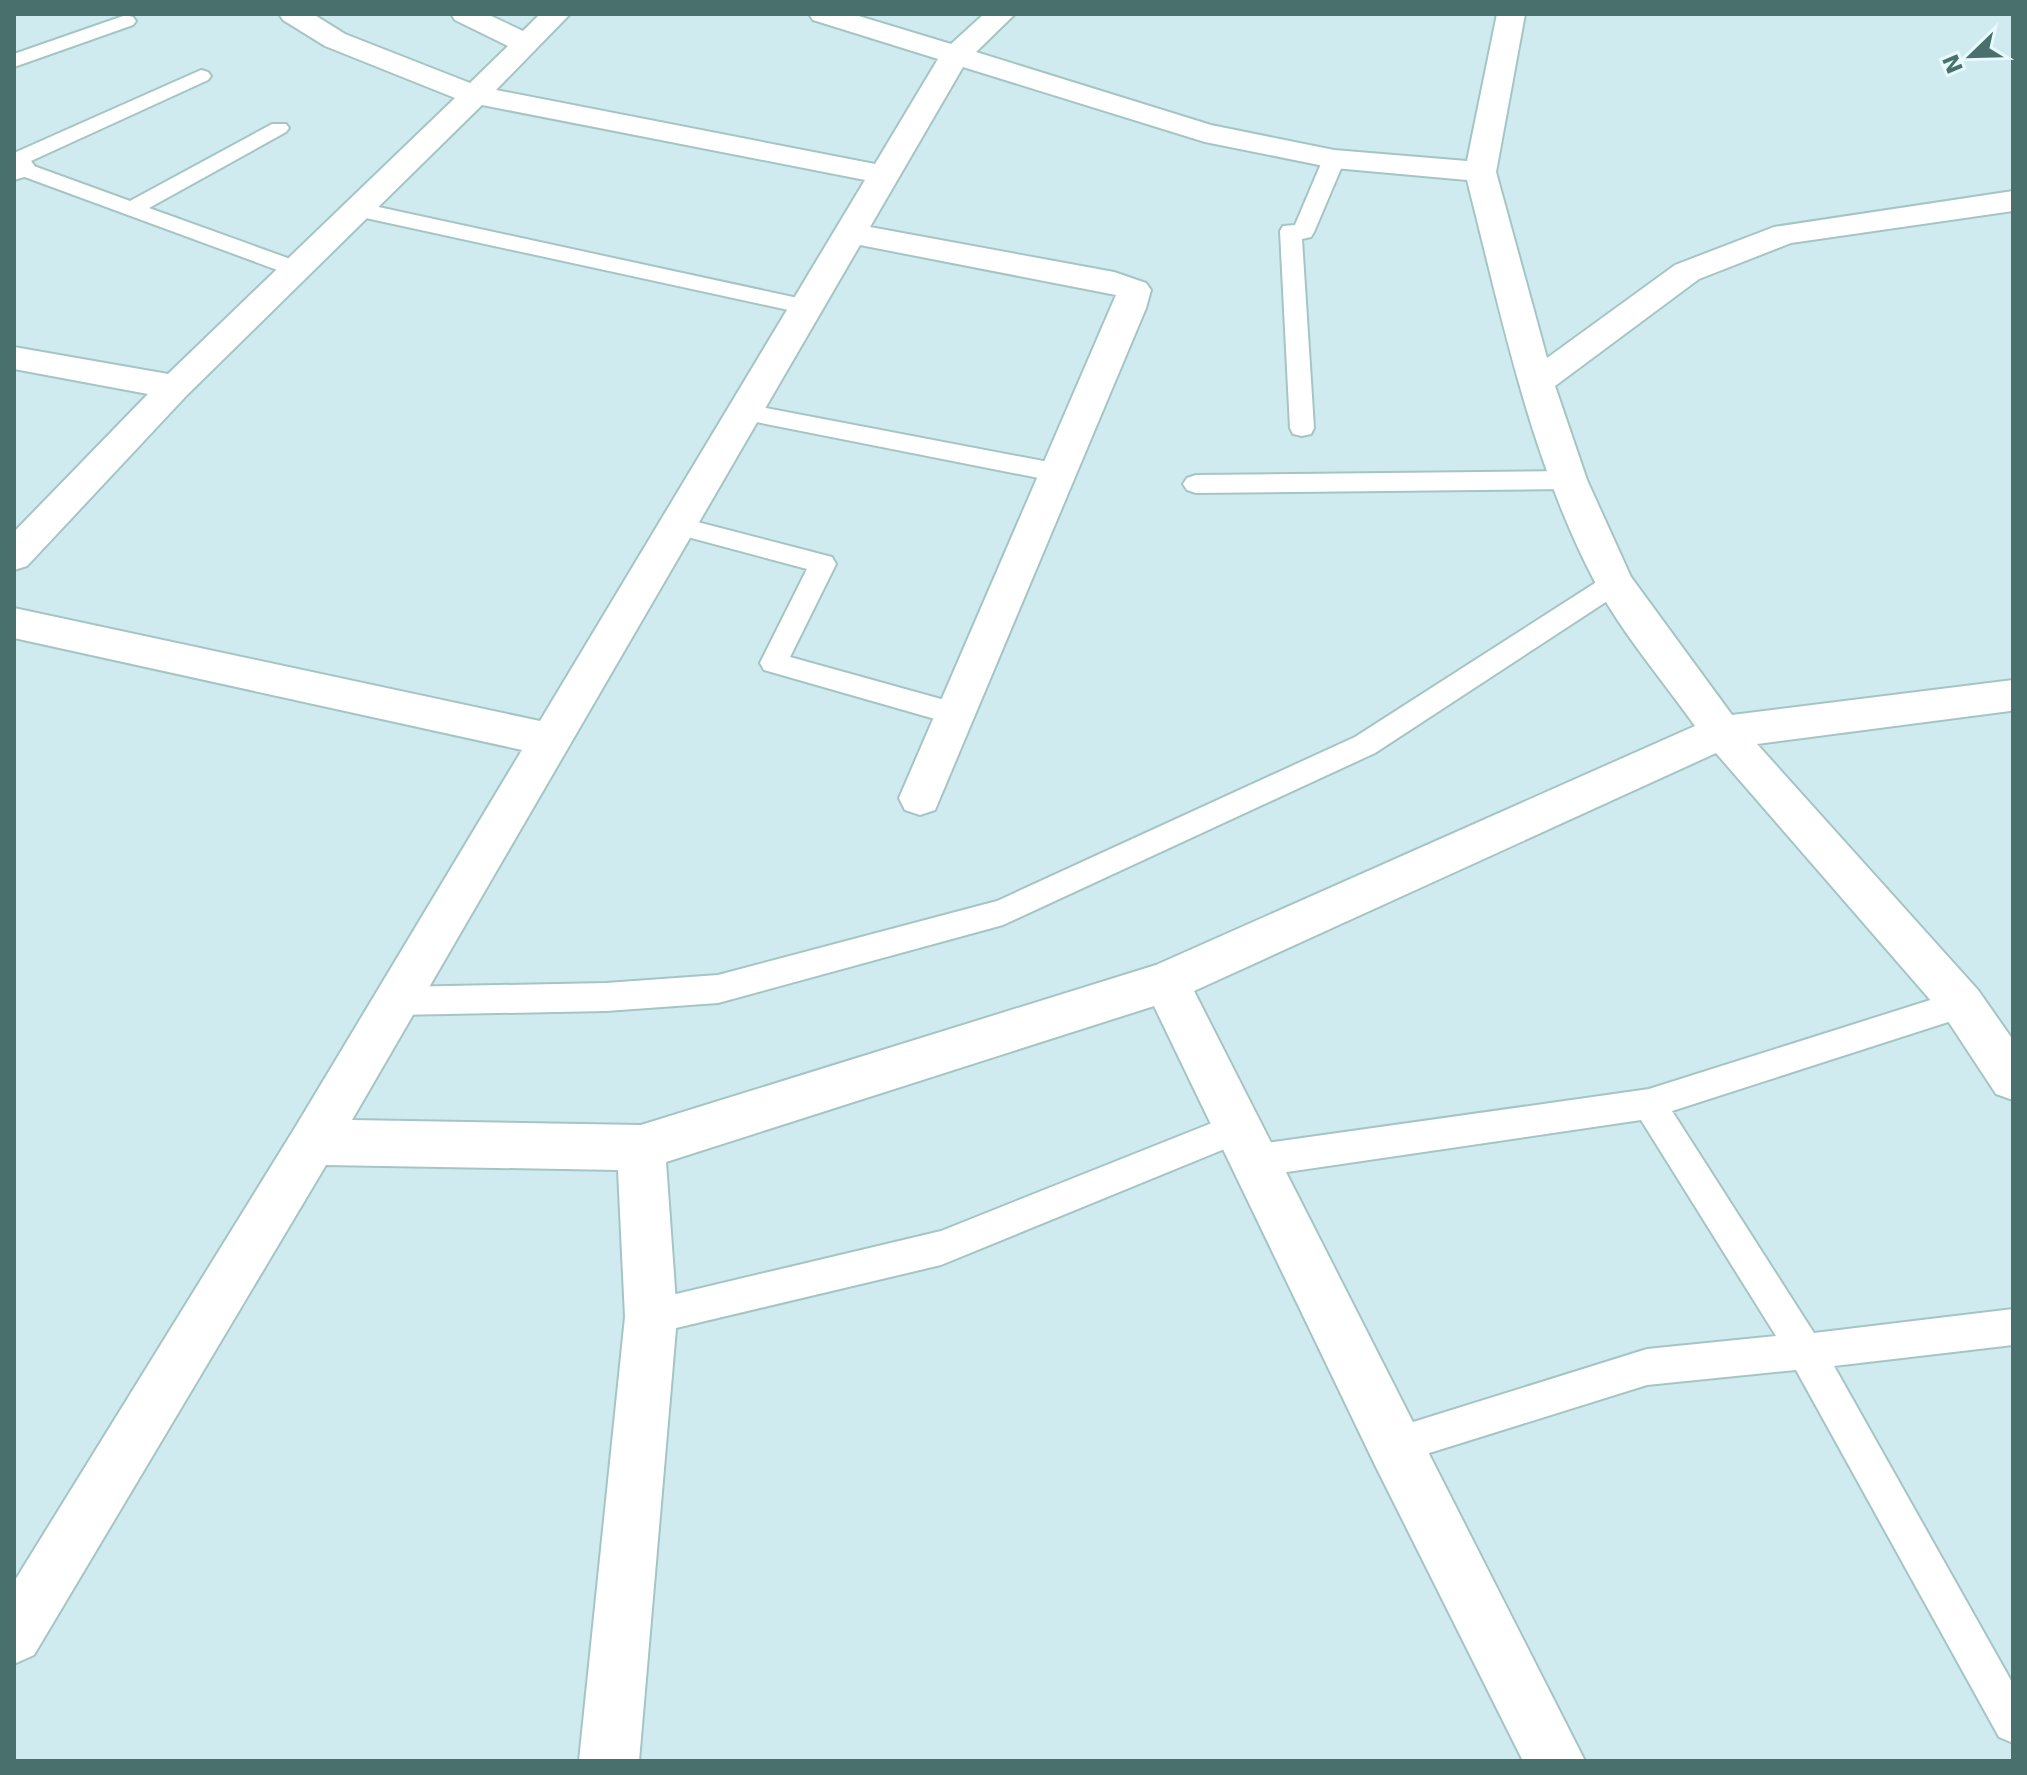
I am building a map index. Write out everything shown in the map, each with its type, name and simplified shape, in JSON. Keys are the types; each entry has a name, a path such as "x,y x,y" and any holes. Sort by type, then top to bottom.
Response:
{"street":[{"path":"293,14 335,40 475,95 885,175"},
{"path":"465,14 526,44"},
{"path":"14,556 175,387 299,270 556,14"},
{"path":"823,14 1205,133 1334,159 1480,172"},
{"path":"14,1635 397,1001 954,57 1001,14"},
{"path":"1511,14 1480,172 1536,383 1569,480 1615,583 1722,732 1987,1023 2013,1079"},
{"path":"1536,383 1687,272 1785,234 2013,201"},
{"path":"851,233 1114,282 1134,290 920,798"},
{"path":"14,358 175,387"},
{"path":"14,623 551,740"},
{"path":"313,1142 641,1148 1166,982 1722,732 2010,695"},
{"path":"1166,982 1394,1446 1555,1761"},
{"path":"609,1761 651,1317 641,1148"}],"lane":[{"path":"14,61 126,21 118,14"},
{"path":"201,76 20,158 17,169 299,270"},
{"path":"132,208 279,128"},
{"path":"1302,428 1291,231 1303,232 1334,159"},
{"path":"360,210 807,307"},
{"path":"745,412 1059,473"},
{"path":"1196,484 1569,480"},
{"path":"678,526 823,564 774,663 956,714"},
{"path":"397,1001 606,997 718,989 1003,912 1365,745 1615,583"},
{"path":"651,1317 941,1248 1245,1144 1649,1104 1987,1023"},
{"path":"1649,1104 1806,1352 2013,1723"},
{"path":"1394,1446 1647,1367 2013,1327"}],"shaded area":[{"path":"14,14 2013,14 2013,1761 14,1761"}]}
